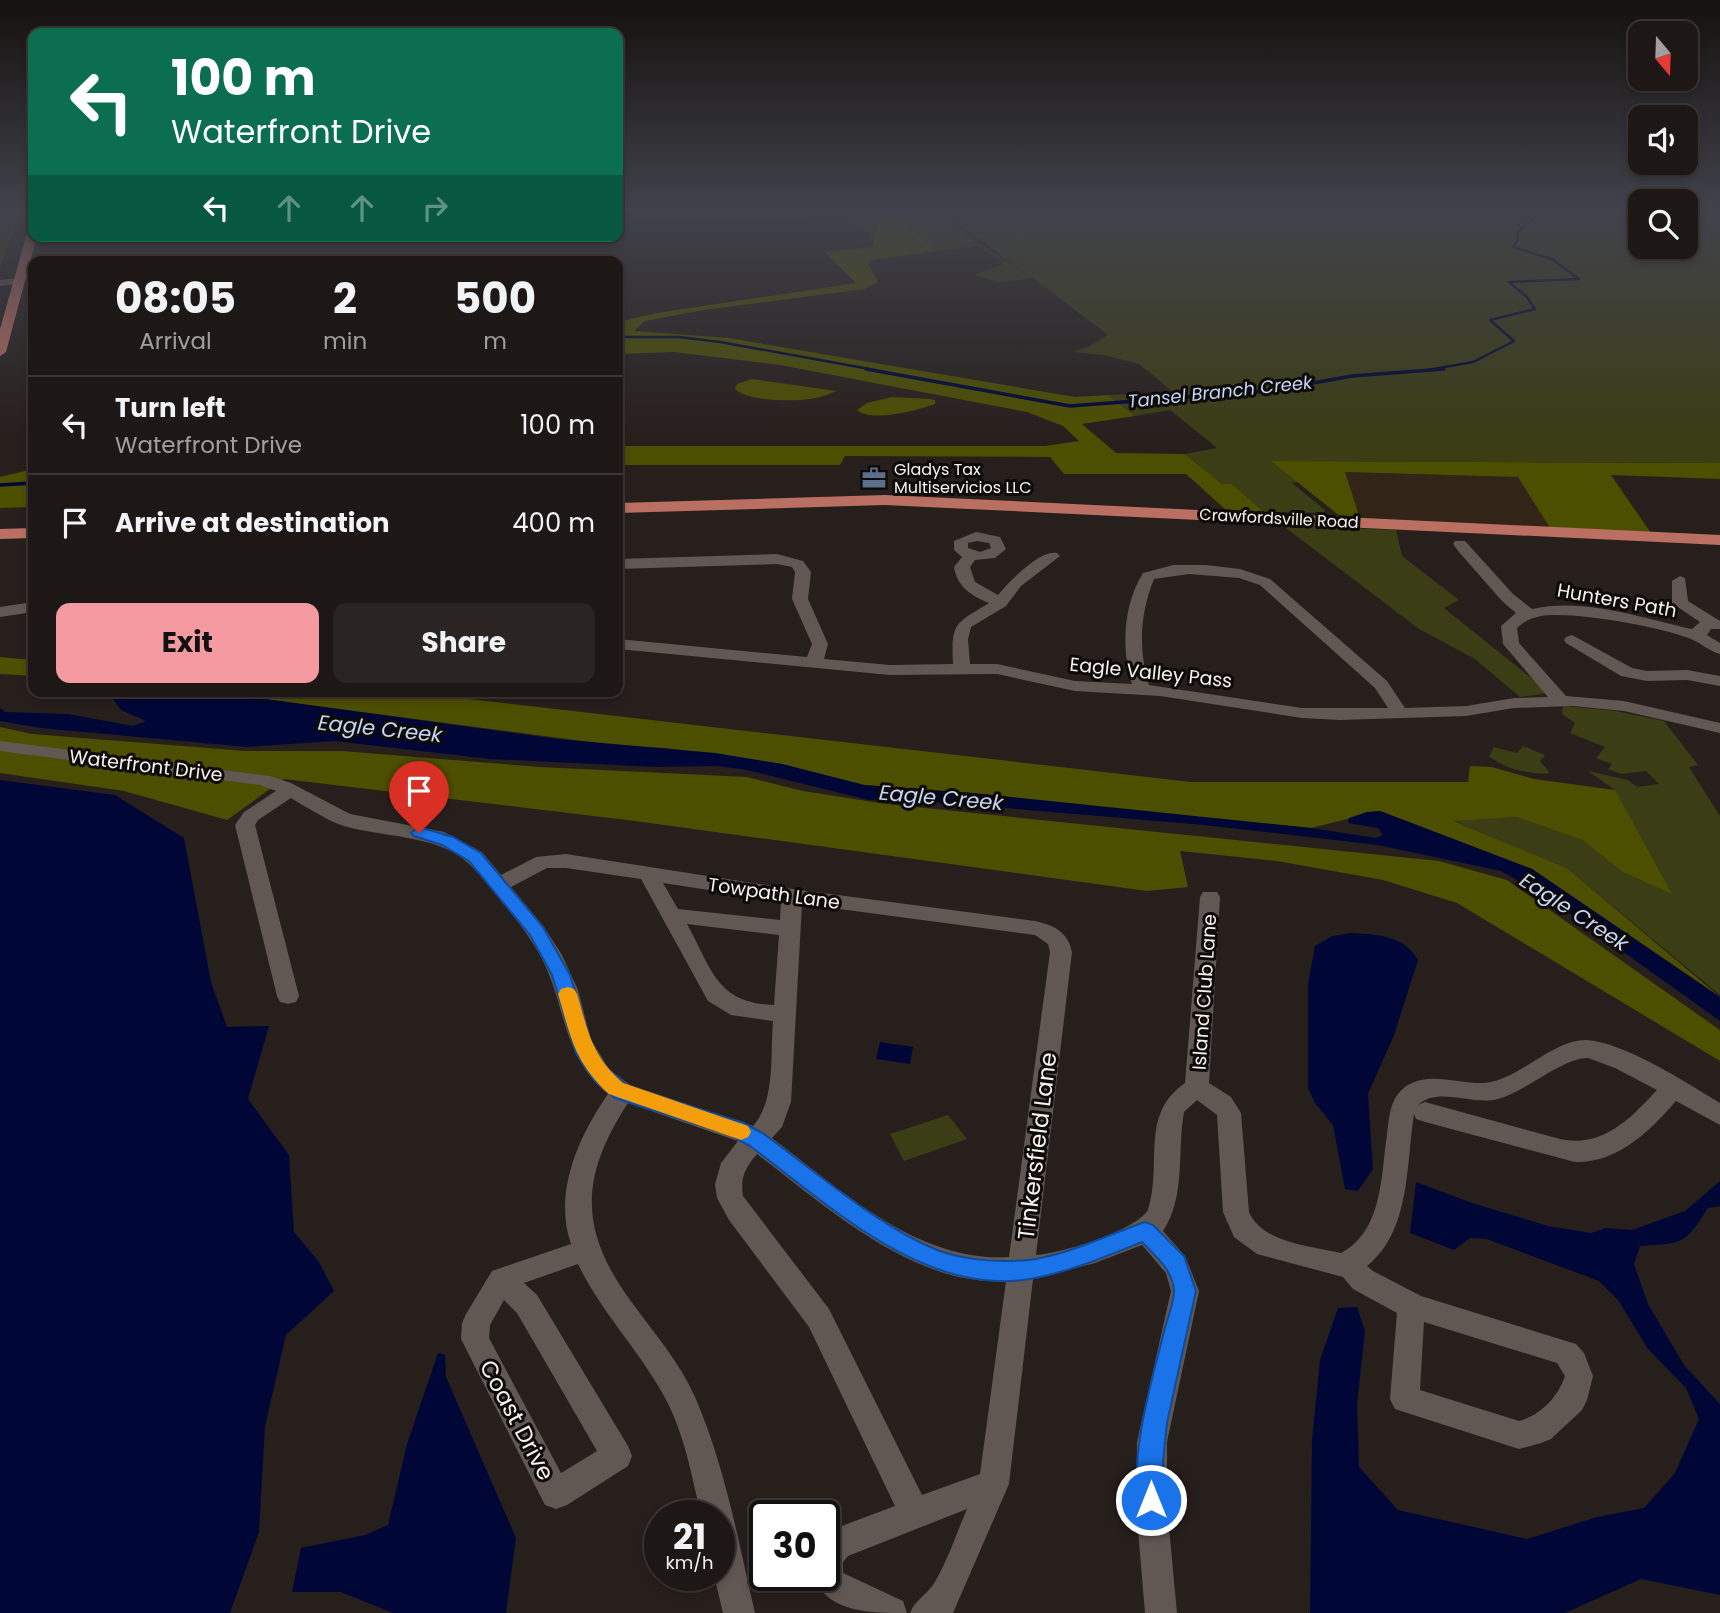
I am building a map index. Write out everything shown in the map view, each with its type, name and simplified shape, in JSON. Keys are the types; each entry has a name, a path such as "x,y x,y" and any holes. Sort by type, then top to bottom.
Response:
{"main road":[{"path":"0,352 18,285"},
{"name":"Crawfordsville Road","path":"623,499 778,497 828,498 838,501"},
{"name":"Crawfordsville Road","path":"623,508 825,504 838,501 1060,507 1720,540"},
{"path":"0,525 28,523"},
{"path":"0,534 28,533"}],"street":[{"path":"1000,524 988,537 973,537 961,541 961,550 971,555 962,567 965,580 975,590 1001,602"},
{"path":"1460,544 1474,563 1493,580 1502,595 1528,612 1510,624 1509,640 1561,701"},
{"path":"962,668 961,630 968,621 1001,602 1016,583 1052,556"},
{"path":"623,564 781,559 801,566 803,574 800,599 820,644 814,662"},
{"path":"1142,690 1136,659 1135,630 1139,599 1148,576 1171,570 1235,573 1257,578 1381,685 1400,713"},
{"name":"Hunters Path","path":"1680,581 1680,603 1718,625"},
{"path":"0,612 28,608"},
{"name":"Hunters Path","path":"1528,612 1550,609 1579,611 1699,636 1720,649"},
{"name":"Hunters Path","path":"1699,636 1702,628 1718,625"},
{"path":"1572,640 1627,672 1656,677 1688,675 1720,681"},
{"name":"Eagle Valley Pass","path":"623,644 890,670 1009,670 1075,686 1142,690 1302,713 1466,711 1514,703 1561,701 1624,706 1720,728"},
{"name":"Waterfront Drive","path":"0,746 263,779 344,819 448,841 475,857 536,932 554,959 567,990 585,1053 601,1075 622,1092 737,1129 757,1140 884,1233 921,1254 965,1267 1022,1270 1083,1256 1145,1231"},
{"path":"288,996 246,825 251,816 290,790"},
{"name":"Towpath Lane","path":"499,885 539,863 559,860 792,896 1035,928 1054,936"},
{"path":"648,874 716,995 726,1005 762,1013 785,1013"},
{"path":"792,896 779,1102 773,1120 757,1140 744,1150 731,1170 728,1191 733,1206 819,1318 915,1514"},
{"name":"Island Club Lane","path":"1197,1087 1210,897"},
{"path":"671,915 790,929"},
{"name":"Tinkersfield Lane","path":"994,1484 1061,952 1054,936"},
{"path":"1161,1613 1150,1491 1151,1461 1155,1423 1185,1291 1176,1263 1145,1231 1161,1210 1172,1110 1179,1100 1197,1087 1224,1105 1229,1113 1237,1216 1245,1232 1266,1246 1332,1264 1348,1263 1370,1247 1383,1225 1390,1198 1403,1106 1416,1092 1445,1087 1467,1092 1498,1090 1567,1052 1587,1049 1604,1054 1673,1088 1720,1115"},
{"path":"1425,1112 1555,1148 1582,1152 1602,1147 1620,1137 1648,1116 1673,1088"},
{"path":"622,1092 597,1130 582,1171 579,1216 586,1250 606,1289 676,1389 691,1425 712,1500"},
{"path":"502,1279 586,1250"},
{"path":"1348,1263 1363,1280 1411,1305 1566,1353 1574,1362 1579,1376 1572,1400 1541,1429 1519,1435 1405,1399 1411,1305"},
{"name":"Coast Drive","path":"502,1279 527,1304 617,1456 556,1494 475,1339 476,1323 502,1279"},
{"path":"891,1613 832,1584 826,1572 832,1549 842,1541 994,1484"},
{"path":"926,1613 941,1602 948,1591 994,1484"},
{"path":"734,1591 739,1613"}],"shaded area":[{"path":"841,285 871,285 864,289 704,310 645,321 634,331 729,338 1075,397 1108,395 1135,416 1082,424 1116,453 1185,454 1222,484 1232,484 1264,512 1226,510 1186,474 1064,474 1050,457 845,456 840,465 623,465 623,446 1045,446 1079,441 1063,426 1027,412 780,365 674,352 623,354 623,321 657,313"},
{"path":"752,379 837,391 816,398 785,400 761,399 735,389 737,384"},
{"path":"892,397 930,399 935,400 935,404 883,415 864,414 857,410 867,403"},
{"path":"1271,461 1720,463 1720,479 1611,475 1653,536 1552,531 1518,477 1345,472 1361,522 1346,521"},
{"path":"28,470 28,507 0,508 0,477"},
{"path":"1344,472 1519,477 1552,531 1361,522"},
{"path":"0,657 28,660 28,676 0,674"},
{"path":"249,697 451,697 1191,782 1468,782 1470,766 1492,767 1534,779 1615,790 1672,894 1621,871 1582,840 1516,817 1453,821 1567,868 1720,997 1532,869 1380,811 1311,828 864,785 782,764 666,748 621,746"},
{"path":"0,727 32,734 246,751 342,751 540,767 747,777 803,791 886,804 1439,861 1507,880 1720,1030 1720,1061 1457,903 1383,880 1277,861 1180,851 1188,887 1147,891 635,821 284,779 227,820 124,791 0,773"}],"green space":[{"path":"1043,285 1720,285 1720,463 1273,461 1299,482 1292,483 1325,510 1324,513 1264,512 1232,484 1222,484 1185,454 1217,448 1170,410 1135,416 1108,395 1173,392 1139,364 1103,355 1072,352 1088,347 1108,335"},
{"path":"1282,525 1396,530 1402,556 1459,600 1444,608 1550,693 1520,697 1475,659 1419,629"},
{"path":"1563,706 1616,711 1664,721 1698,765 1689,767 1720,816 1720,995 1567,868 1451,820 1516,817 1582,840 1621,871 1615,790 1588,771 1628,780 1637,787 1659,784 1646,771 1621,774 1608,769 1612,764 1596,758 1605,747 1570,733 1575,723 1562,714"},
{"path":"1523,746 1545,755 1540,761 1550,773 1518,770 1489,756 1494,747 1517,753"},
{"path":"948,1115 967,1139 904,1161 890,1134"}],"water":[{"name":"Eagle Creek","path":"96,697 251,697 557,739 715,753 782,764 864,785 973,793 1311,828 1376,838 1383,835 1378,828 1348,823 1349,818 1380,811 1532,869 1720,997 1720,1021 1548,898 1501,871 1378,845 1204,825 947,803 869,800 747,770 717,766 657,767 490,759 334,741 247,747 41,728 0,721 0,708 5,712 68,714 133,726 146,721 121,710 113,699"},
{"path":"0,780 115,795 184,838 211,982 227,1027 269,1026 248,1099 289,1155 294,1232 319,1262 334,1291 286,1335 265,1426 259,1532 230,1613 0,1613"},
{"path":"1352,933 1398,941 1418,960 1394,1035 1368,1094 1373,1169 1358,1191 1345,1189 1333,1125 1315,1103 1308,1088 1308,984 1315,946 1332,936"},
{"path":"880,1042 913,1047 910,1064 876,1059"},
{"path":"1720,1181 1720,1206 1708,1208 1694,1229 1682,1240 1640,1246 1634,1264 1648,1304 1684,1365 1720,1404 1720,1595 1641,1579 1565,1613 1310,1613 1312,1440 1320,1360 1338,1308 1357,1307 1365,1331 1357,1404 1359,1467 1398,1510 1527,1539 1597,1517 1644,1508 1675,1473 1699,1419 1686,1388 1648,1349 1618,1300 1599,1281 1487,1239 1470,1238 1454,1250 1410,1233 1416,1182 1472,1203 1548,1226 1591,1233 1606,1228 1632,1230 1685,1211"},
{"path":"438,1353 445,1355 446,1377 516,1538 506,1613 393,1613 341,1592 292,1592 301,1548 365,1535 388,1525 407,1444"}],"waterway":[{"name":"Tansel Branch Creek","path":"1428,370 1473,362 1514,341 1490,320 1535,309 1527,297 1513,285"},
{"name":"Tansel Branch Creek","path":"623,337 679,337 720,342 875,370"},
{"name":"Tansel Branch Creek","path":"866,369 1070,406 1268,391 1352,376 1444,369"},
{"name":"Tansel Branch Creek","path":"0,485 28,483"}],"slow traffic":[{"path":"568,994 585,1053 592,1065 616,1089 741,1132"}],"place":[{"name":"Gladys Tax Multiservicios LLC","path":"874,478"}],"route":[{"path":"419,833 448,841 475,857 536,932 561,975 585,1053 592,1065 616,1089 737,1129 757,1140 884,1233 921,1254 947,1263 985,1270 1029,1269 1083,1256 1145,1231 1176,1263 1184,1280 1185,1291 1152,1440 1151,1500"}]}
